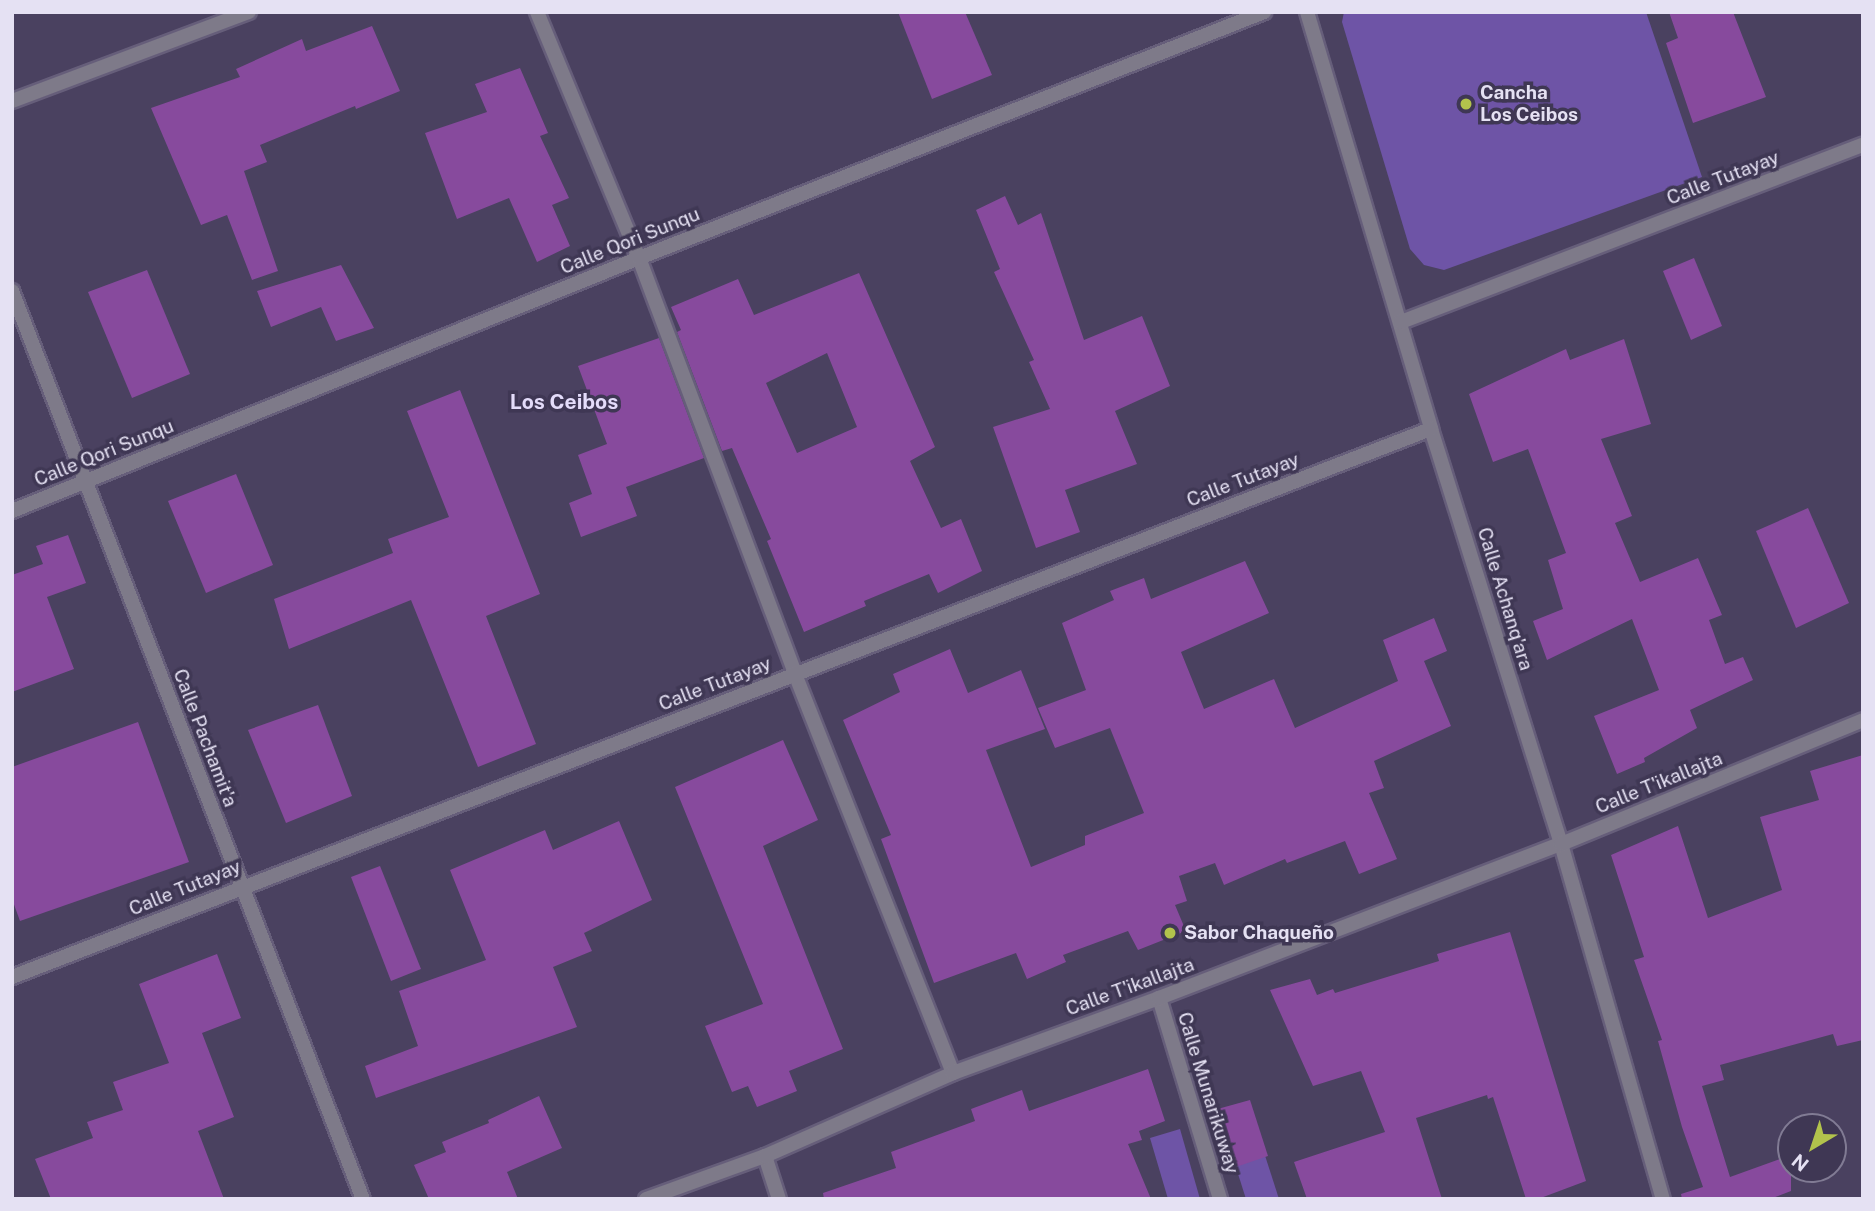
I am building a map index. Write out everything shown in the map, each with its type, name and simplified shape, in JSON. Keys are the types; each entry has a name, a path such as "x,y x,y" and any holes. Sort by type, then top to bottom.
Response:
{"street":[{"path":"12,101 249,12"},
{"path":"537,12 639,258 795,674 953,1073"},
{"name":"Calle Qori Sunqu","path":"12,511 639,258 1264,12"},
{"name":"Calle Achanq'ara","path":"1307,12 1431,429 1561,844 1663,1199"},
{"name":"Calle Tutayay","path":"1401,322 1863,145"},
{"name":"Calle Pachamit'a","path":"12,291 88,481 363,1199"},
{"name":"Calle Tutayay","path":"12,977 241,886 1431,429"},
{"name":"Calle T'ikallajta","path":"646,1199 765,1156 953,1073 1159,998 1561,844 1863,720"},
{"name":"Calle Munarikuway","path":"1159,998 1220,1199"},
{"path":"765,1156 779,1199"}],"shaded area":[{"path":"1344,12 1646,12 1702,177 1444,270 1424,265 1410,249 1342,22"},
{"path":"1249,1106 1279,1199 1246,1199 1219,1114"},
{"path":"1180,1129 1200,1199 1168,1199 1150,1138"}],"building":[{"path":"898,12 965,12 992,75 932,99"},
{"path":"1669,12 1733,12 1766,97 1693,123 1666,43 1678,38"},
{"path":"372,26 400,91 356,109 355,106 260,145 267,162 244,171 278,271 252,280 227,215 201,225 151,108 240,77 236,69 302,39 306,51"},
{"path":"520,68 548,133 540,136 569,198 552,205 570,246 537,262 509,198 457,219 425,133 487,112 475,84"},
{"path":"1005,196 1018,225 1041,213 1084,340 1142,316 1170,386 1115,411 1137,464 1065,490 1080,532 1036,548 993,427 1050,409 1029,362 1034,360 994,272 1000,269 976,210"},
{"path":"1694,258 1722,326 1691,340 1663,271"},
{"path":"341,265 374,328 336,341 321,307 271,327 257,291"},
{"path":"147,270 190,374 132,398 88,292"},
{"path":"859,273 935,447 910,461 941,528 961,519 982,571 938,593 929,574 864,601 866,606 804,632 767,541 771,539 732,448 722,451 677,332 681,330 671,307 738,279 754,315","holes":["827,353 857,427 797,453 766,383"]},
{"path":"659,338 704,458 626,487 637,516 581,537 569,503 592,494 578,455 607,444 578,366"},
{"path":"1624,339 1651,424 1601,439 1632,516 1615,523 1640,582 1698,558 1722,615 1709,620 1725,664 1743,657 1753,680 1690,710 1697,728 1644,758 1645,762 1617,774 1594,716 1659,690 1632,619 1547,660 1533,621 1563,609 1548,560 1566,553 1528,449 1493,462 1469,394 1566,349 1570,360"},
{"path":"460,390 540,594 486,616 536,744 478,767 411,600 289,649 274,599 393,553 388,539 449,517 407,411"},
{"path":"236,474 273,565 206,593 168,501"},
{"path":"1808,508 1849,603 1796,628 1756,531"},
{"path":"68,535 86,583 47,597 74,669 12,692 12,575 43,564 36,546"},
{"path":"1245,561 1269,613 1181,652 1204,709 1274,679 1295,728 1398,681 1383,640 1434,618 1447,651 1424,661 1451,726 1374,761 1384,788 1369,793 1397,859 1359,874 1345,841 1287,863 1285,859 1224,885 1215,863 1179,876 1187,901 1175,905 1186,931 1138,950 1128,931 1063,955 1066,962 1027,979 1016,953 934,983 881,839 891,835 843,720 900,692 893,674 950,649 968,693 1021,670 1045,729 986,750 1031,867 1085,845 1085,836 1144,813 1110,728 1055,748 1038,708 1086,690 1062,623 1114,600 1110,591 1144,578 1151,599"},
{"path":"318,705 352,796 286,823 248,730"},
{"path":"138,722 189,862 20,921 12,899 12,767"},
{"path":"783,740 818,820 763,846 843,1049 789,1071 797,1091 757,1107 748,1086 732,1092 705,1026 763,1004 675,787"},
{"path":"1863,755 1863,1040 1837,1046 1833,1034 1720,1065 1724,1080 1702,1086 1730,1177 1777,1160 1777,1183 1791,1183 1791,1191 1770,1199 1682,1199 1681,1194 1703,1187 1682,1127 1658,1041 1662,1040 1634,960 1644,957 1611,855 1678,826 1708,918 1782,890 1760,817 1819,800 1810,771"},
{"path":"619,821 652,900 584,933 592,951 553,967 577,1027 376,1098 365,1066 418,1046 399,991 486,960 450,870 545,830 553,850"},
{"path":"380,866 421,969 391,981 351,877"},
{"path":"1510,932 1586,1181 1538,1199 1526,1199 1493,1097 1488,1099 1487,1095 1416,1118 1442,1199 1307,1199 1294,1162 1385,1132 1361,1071 1313,1086 1270,990 1310,979 1317,995 1333,989 1335,993 1439,961 1437,954"},
{"path":"217,954 241,1018 202,1033 234,1117 198,1131 224,1199 51,1199 35,1159 93,1138 87,1122 123,1110 113,1082 169,1063 139,984"},
{"path":"1148,1069 1165,1121 1139,1131 1142,1140 1128,1144 1151,1199 824,1199 823,1193 896,1168 891,1152 975,1121 971,1109 1022,1090 1029,1111"},
{"path":"539,1096 562,1148 507,1172 518,1199 429,1199 414,1165 446,1152 442,1142 489,1123 488,1120"},
{"path":"1250,1100 1268,1156 1233,1168 1214,1110"}],"place":[{"name":"Cancha Los Ceibos","path":"1466,104"},
{"name":"Sabor Chaqueño","path":"1170,933"}],"district":[{"name":"Los Ceibos","path":"564,402"}]}
